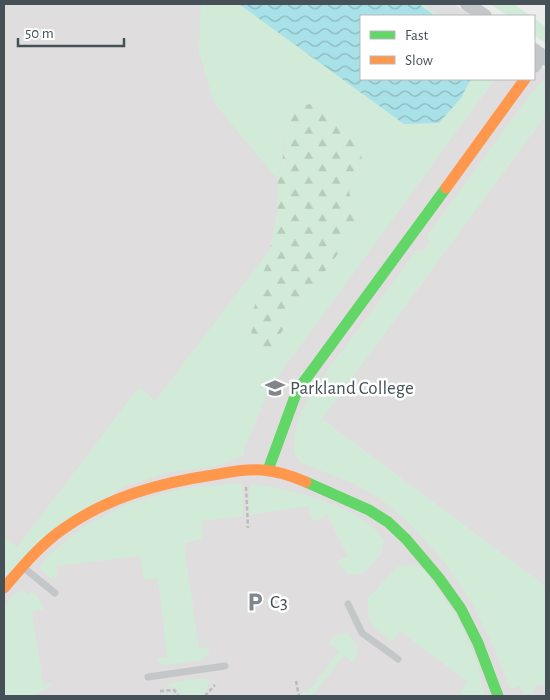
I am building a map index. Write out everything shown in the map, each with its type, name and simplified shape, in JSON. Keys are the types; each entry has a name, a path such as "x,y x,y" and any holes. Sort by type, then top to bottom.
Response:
{"street":[{"path":"467,4 484,15"},
{"path":"268,470 297,390 524,80"},
{"path":"4,588 22,567 63,529 88,512 126,495 167,482 246,470 268,470 296,478 348,498 389,522 408,541 451,593 478,642 498,696"}],"lane":[{"path":"22,567 55,593"},
{"path":"348,604 362,633 398,659"},
{"path":"148,678 225,666"}],"path":[{"path":"246,487 248,528"},
{"path":"296,681 299,696"},
{"path":"205,696 215,685"},
{"path":"160,691 174,690 178,696"}],"shaded area":[{"name":"Parkland College","path":"4,4 454,4 470,15 360,15 360,80 535,80 535,62 546,70 546,696 4,696"}],"green space":[{"path":"201,4 423,4 438,15 360,15 360,80 494,80 269,389 243,456 216,466 171,472 124,486 4,578 4,537 17,547 139,387 155,401 270,249 251,319 358,226 349,191 363,162 285,140 278,180 214,103 199,52"},
{"path":"490,4 514,4 530,15 506,15"},
{"path":"535,19 546,27 546,44 535,36"},
{"path":"546,81 546,115 322,419 546,586 546,688 543,684 535,686 532,694 524,695 520,686 510,689 495,650 473,605 445,563 410,524 382,500 350,482 301,463 294,453 294,437 299,417 310,394 416,251 423,251 429,243 427,235 530,95 542,82"},
{"path":"313,103 354,128 363,162 349,191 358,226 268,351 252,341 251,319 270,249 277,212 278,180 293,109"},
{"path":"242,483 243,516 202,521 203,533 201,539 184,544 199,648 210,647 207,656 201,660 167,665 160,664 156,658 167,657 158,578 144,580 140,556 56,566 57,578 50,578 41,570 42,563 46,557 85,526 130,503 186,488"},
{"path":"250,484 304,495 342,508 359,517 384,540 381,554 366,571 356,575 347,574 337,561 348,556 327,515 316,521 313,520 310,515 309,506 249,515"},
{"path":"411,564 424,569 459,620 478,665 485,696 463,696 459,692 468,682 400,631 392,642 372,624 368,598 397,567"},
{"path":"22,590 28,594 31,592 37,595 44,609 32,612 43,684 51,683 52,686 33,696 4,696 4,608 13,595"},
{"path":"347,633 357,646 354,663 344,656 312,696 302,696 302,693 308,692 339,651 328,643 335,635"},
{"path":"203,678 211,681 202,696 182,696 176,688 165,686 169,683"}],"water":[{"path":"239,4 419,4 434,15 360,15 360,80 470,80 461,98 439,123 404,124"}],"traffic: fast":[{"path":"268,470 297,391 446,188"},
{"path":"306,482 369,510 388,522 406,539 439,578 461,609 478,643 498,696"}],"traffic: slow":[{"path":"446,188 524,80"},
{"path":"4,588 39,549 63,529 98,508 135,493 173,482 250,470 279,473 306,482"}],"place":[{"name":"Parkland College","path":"275,388"},
{"name":"C3","path":"255,602"}]}
